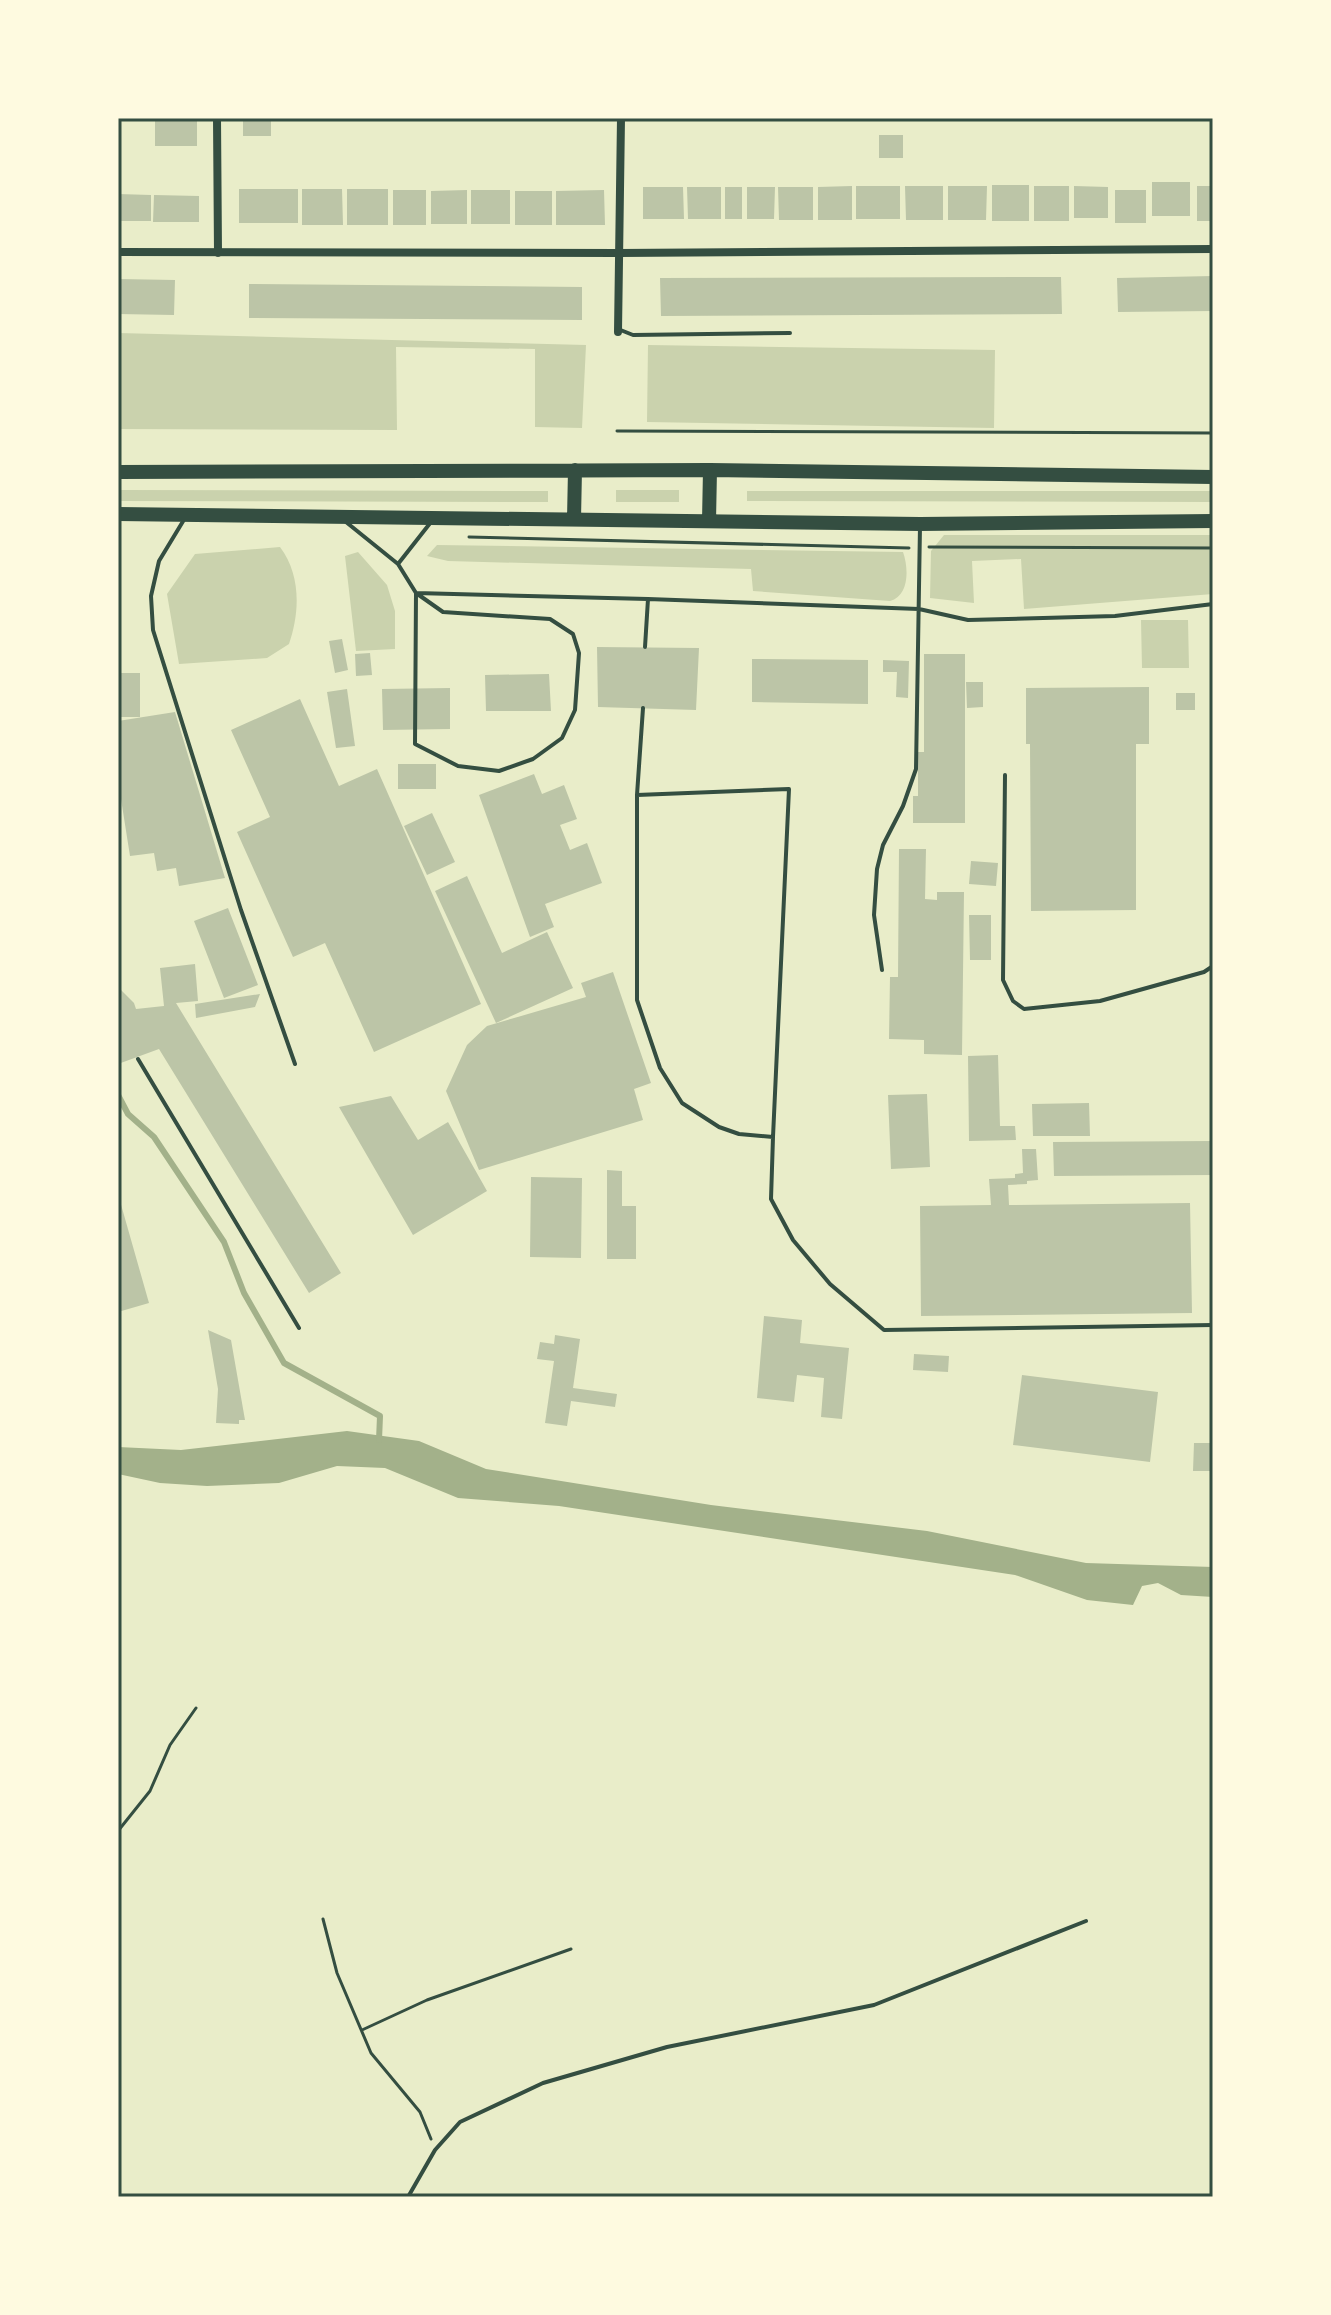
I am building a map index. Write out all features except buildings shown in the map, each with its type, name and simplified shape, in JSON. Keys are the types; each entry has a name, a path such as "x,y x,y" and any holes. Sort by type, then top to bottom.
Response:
{"highway":[{"path":"574,519 575,470"},
{"path":"709,521 710,470"},
{"path":"118,472 710,470 1213,477"},
{"path":"118,514 920,524 1213,521"}],"street":[{"path":"217,118 218,253"},
{"path":"618,330 621,118"},
{"path":"118,252 1213,249"}],"lane":[{"path":"618,330 633,335 790,333"},
{"path":"188,514 159,561 151,596 153,630 237,895 295,1064"},
{"path":"337,516 398,564 416,593 443,612 550,619 573,634 579,653 575,710 562,738 533,759 499,771 458,766 415,744 416,593"},
{"path":"398,564 435,517"},
{"path":"882,970 874,915 875,892 883,845 903,806 916,769 920,524"},
{"path":"416,593 919,609 968,620 1115,616 1213,604"},
{"path":"645,647 648,599"},
{"path":"643,708 637,795 637,1000 660,1068 682,1103 719,1127 739,1134 773,1137"},
{"path":"1005,775 1003,980 1013,1001 1024,1009 1100,1001 1204,972 1213,966"},
{"path":"637,795 789,789 771,1199 793,1240 830,1284 884,1330 1213,1325"},
{"path":"138,1059 299,1328"},
{"path":"1212,1202 1213,1243"},
{"path":"408,2197 435,2150 460,2122 543,2083 667,2047 874,2005 1086,1921"}],"path":[{"path":"617,431 1213,433"},
{"path":"467,536 920,547 1213,548"},
{"path":"118,1831 150,1791 170,1745 196,1708"},
{"path":"323,1919 337,1973 371,2053 420,2112 435,2150"},
{"path":"362,2030 427,2000 571,1949"}],"shaded area":[{"path":"118,333 586,345 582,428 535,427 535,349 396,347 397,430 118,429"},
{"path":"648,345 995,350 994,428 647,422"},
{"path":"118,490 548,491 548,502 118,501"},
{"path":"616,490 679,490 679,502 616,502"},
{"path":"747,491 1213,491 1213,502 747,501"},
{"path":"944,535 1213,535 1213,594 1024,609 1021,559 972,561 974,603 930,598 931,551"},
{"path":"437,545 903,552 907,574 901,594 890,601 753,591 751,569 448,561 427,556"},
{"path":"280,547 295,582 297,607 289,644 267,658 179,664 167,594 195,554"},
{"path":"358,552 387,585 395,611 395,649 356,651 345,556"},
{"path":"1141,620 1188,620 1189,668 1142,668"},
{"path":"347,1431 419,1441 486,1469 711,1505 927,1531 1086,1563 1213,1567 1213,1597 1181,1595 1158,1583 1142,1586 1133,1605 1087,1600 1015,1575 559,1506 458,1498 385,1468 337,1466 279,1483 207,1486 160,1483 118,1474 118,1447 181,1450"}],"waterway":[{"path":"118,1095 128,1114 154,1137 224,1242 244,1293 284,1363 380,1416 379,1440"}]}
